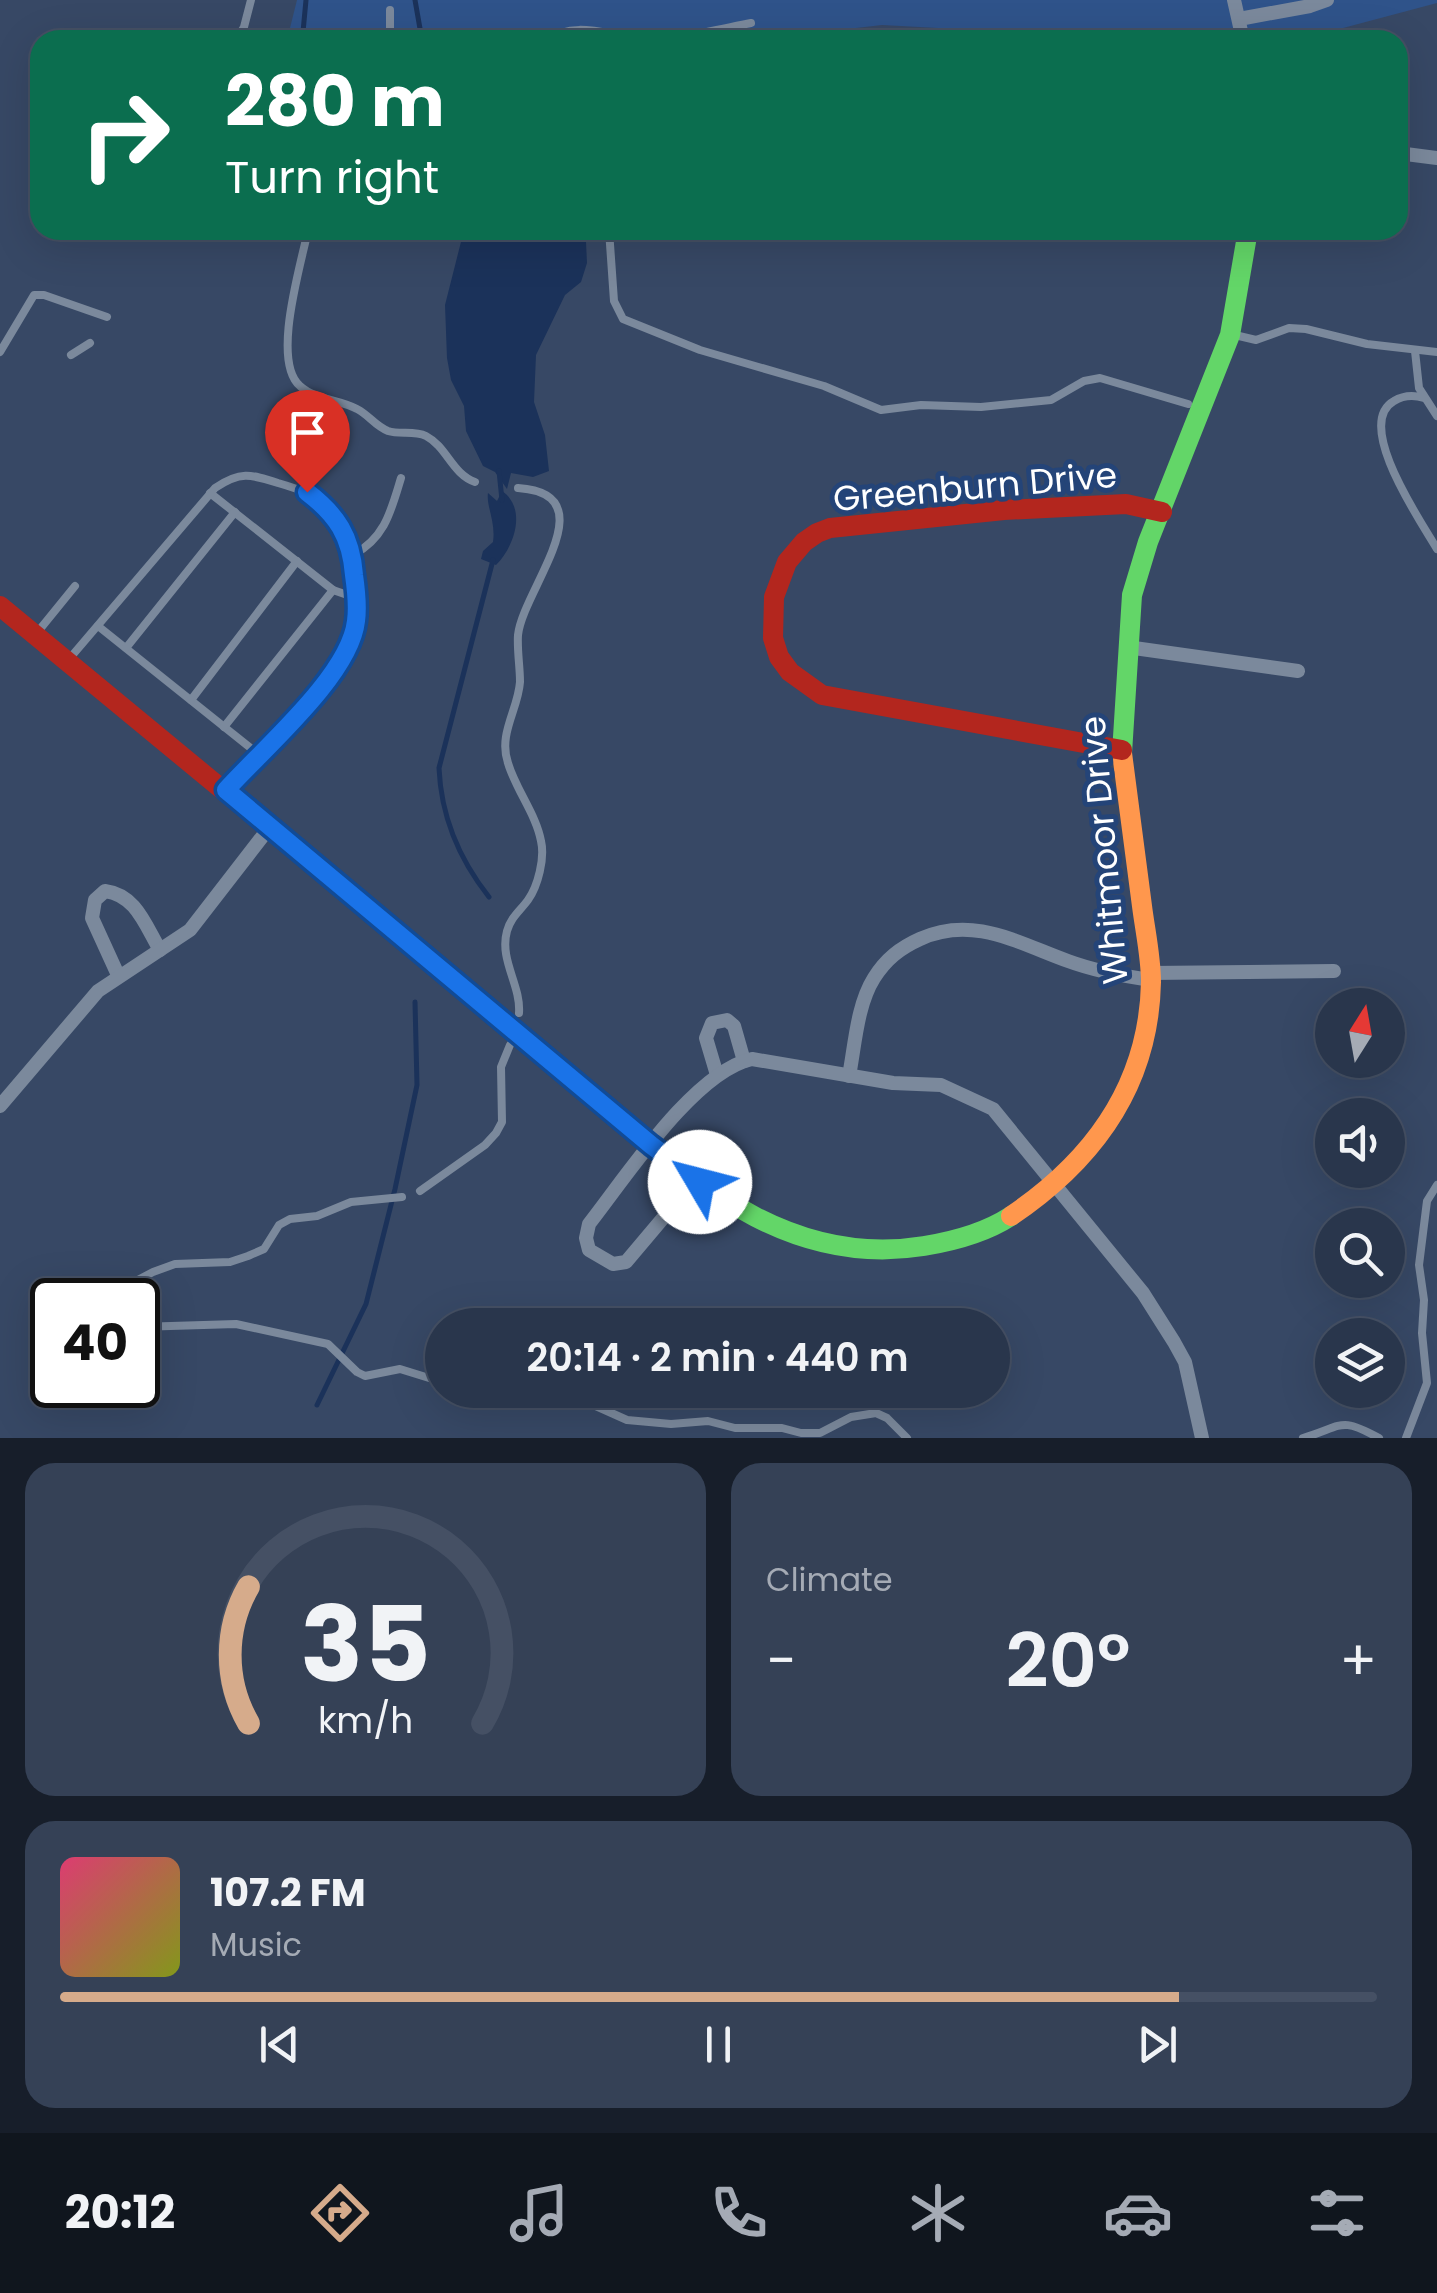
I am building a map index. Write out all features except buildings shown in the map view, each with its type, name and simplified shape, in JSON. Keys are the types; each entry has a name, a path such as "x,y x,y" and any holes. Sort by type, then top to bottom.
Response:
{"street":[{"path":"1234,0 1241,30"},
{"path":"1239,18 1327,0"},
{"path":"1408,154 1437,158"},
{"name":"Whitmoor Drive","path":"0,606 651,1145 696,1178 790,1234 866,1252 948,1240 989,1228 1054,1184 1114,1116 1136,1067 1150,976 1122,750 1136,573 1230,336 1246,240"},
{"name":"Greenburn Drive","path":"1122,750 822,695 804,686 779,657 773,638 774,597 787,562 804,542 830,528 1108,504 1162,512"},
{"path":"1128,647 1298,671"},
{"path":"0,1106 98,991 190,930 269,828"},
{"path":"118,975 92,918 95,900 106,891 121,893 130,901 160,950"},
{"path":"849,1076 873,980 897,950 932,933 966,927 985,931 1112,975 1334,970"},
{"path":"718,1074 706,1038 712,1022 727,1020 734,1026 744,1061"},
{"path":"696,1178 626,1262 613,1264 589,1250 586,1238 590,1224 651,1145 705,1084 744,1061 752,1059 893,1083 941,1085 970,1095 994,1109 1143,1293 1185,1362 1202,1438"}],"lane":[{"path":"242,30 251,0"},
{"path":"390,10 390,30"},
{"path":"712,30 751,23"},
{"path":"306,240 288,332 290,373 314,395 358,409 390,432 418,433 430,438 462,478 475,482"},
{"path":"609,240 614,301 624,319 710,353 824,386 882,410 921,405 981,408 1051,400 1084,381 1100,378 1188,404"},
{"path":"0,352 34,295 107,317"},
{"path":"1239,336 1256,340 1289,328 1306,329 1366,344 1437,352"},
{"path":"71,356 90,343"},
{"path":"1414,351 1419,388 1437,416"},
{"path":"1424,398 1409,396 1391,402 1385,408 1381,426 1394,474 1437,550"},
{"path":"67,661 210,493 235,474 260,477 307,492 334,513 353,554 356,621 348,648 335,674 226,790"},
{"path":"353,554 369,546 386,526 401,478"},
{"path":"518,488 546,492 554,499 560,524 519,629 518,699 504,745 542,842 536,882 507,929 504,949 520,1001 518,1013"},
{"path":"210,493 332,590 356,598"},
{"path":"126,648 234,512"},
{"path":"191,700 297,562"},
{"path":"36,634 75,586"},
{"path":"224,726 332,590"},
{"path":"98,626 258,754"},
{"path":"420,1191 486,1145 496,1133 502,1122 501,1067 510,1044"},
{"path":"1406,1438 1428,1372 1419,1265 1427,1201 1437,1184"},
{"path":"142,1278 175,1264 230,1262 248,1256 264,1249 279,1225 290,1219 317,1216 350,1202 402,1196"},
{"path":"160,1326 236,1324 328,1344 365,1376 400,1370 425,1377"},
{"path":"601,1408 628,1420 671,1424 708,1421 748,1430 782,1428 801,1433 820,1433 851,1417 876,1413 908,1438"},
{"path":"1303,1438 1340,1424 1353,1424 1379,1438"}],"shaded area":[{"path":"297,0 1437,0 1336,30 975,30 882,25 839,30 290,30"},
{"path":"461,240 586,242 587,263 581,282 565,295 536,355 534,402 545,435 549,471 533,477 511,473 507,489 495,472 483,466 466,431 464,406 451,380 445,305"},
{"path":"502,491 514,507 516,527 496,565 481,559 493,542 488,493 497,501"}],"waterway":[{"path":"303,30 306,0"},
{"path":"415,0 420,30"},
{"path":"499,471 502,500"},
{"path":"489,897 453,836 443,803 439,768 493,560"},
{"path":"317,1405 366,1304 395,1189 417,1085 415,1002"}],"traffic: fast":[{"path":"1122,753 1132,595 1148,542 1230,335 1246,240"},
{"path":"453,980 672,1162 748,1213 788,1232 830,1244 876,1249 924,1246 980,1232 1011,1216"}],"traffic: slow":[{"path":"1011,1216 1041,1194 1091,1145 1128,1087 1140,1054 1148,1019 1151,973 1122,753"}],"traffic: jam":[{"path":"1122,750 822,695 790,672 779,657 773,638 774,597 787,562 804,542 830,528 1004,510 1126,504 1162,512"},
{"path":"0,606 453,980"}],"route":[{"path":"307,492 334,513 353,554 356,621 335,674 226,790 700,1182"}]}
